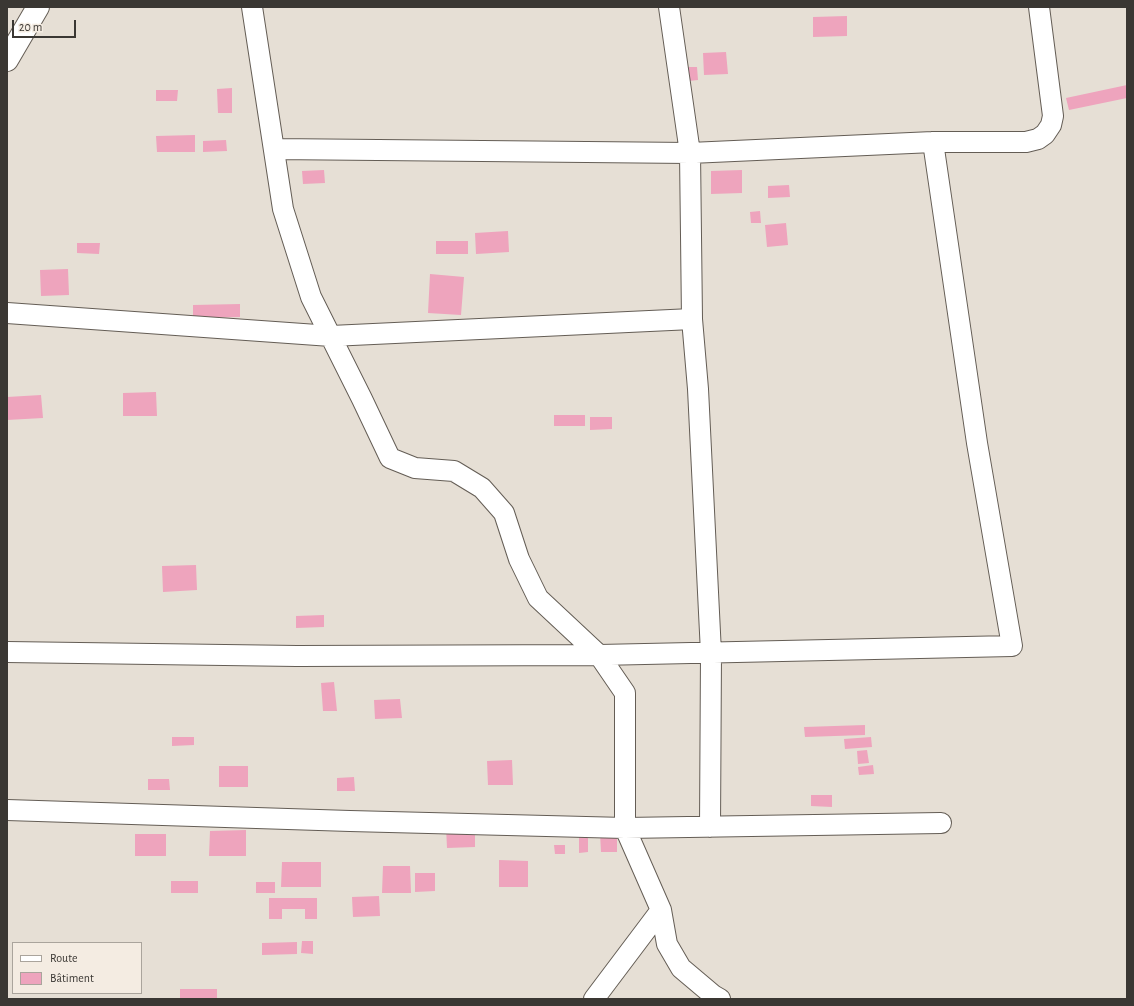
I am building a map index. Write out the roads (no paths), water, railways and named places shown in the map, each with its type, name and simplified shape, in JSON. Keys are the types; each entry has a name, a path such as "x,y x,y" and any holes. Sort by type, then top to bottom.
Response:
{"street":[{"path":"7,60 38,7"},
{"path":"252,7 283,209 311,297 390,458 416,468 454,471 482,488 504,514 519,559 538,598 599,655 626,693 625,828 661,910 667,944 681,968 713,995 720,999"},
{"path":"669,7 690,153 692,319 698,389 711,652 710,827"},
{"path":"274,149 690,153 933,142 1026,142 1038,139 1045,134 1051,125 1053,116 1039,7"},
{"path":"7,652 297,656 599,655 1012,646 977,443 933,142"},
{"path":"7,313 331,336 692,319"},
{"path":"7,810 342,821 625,828 941,824"},
{"path":"594,999 661,910"}]}
